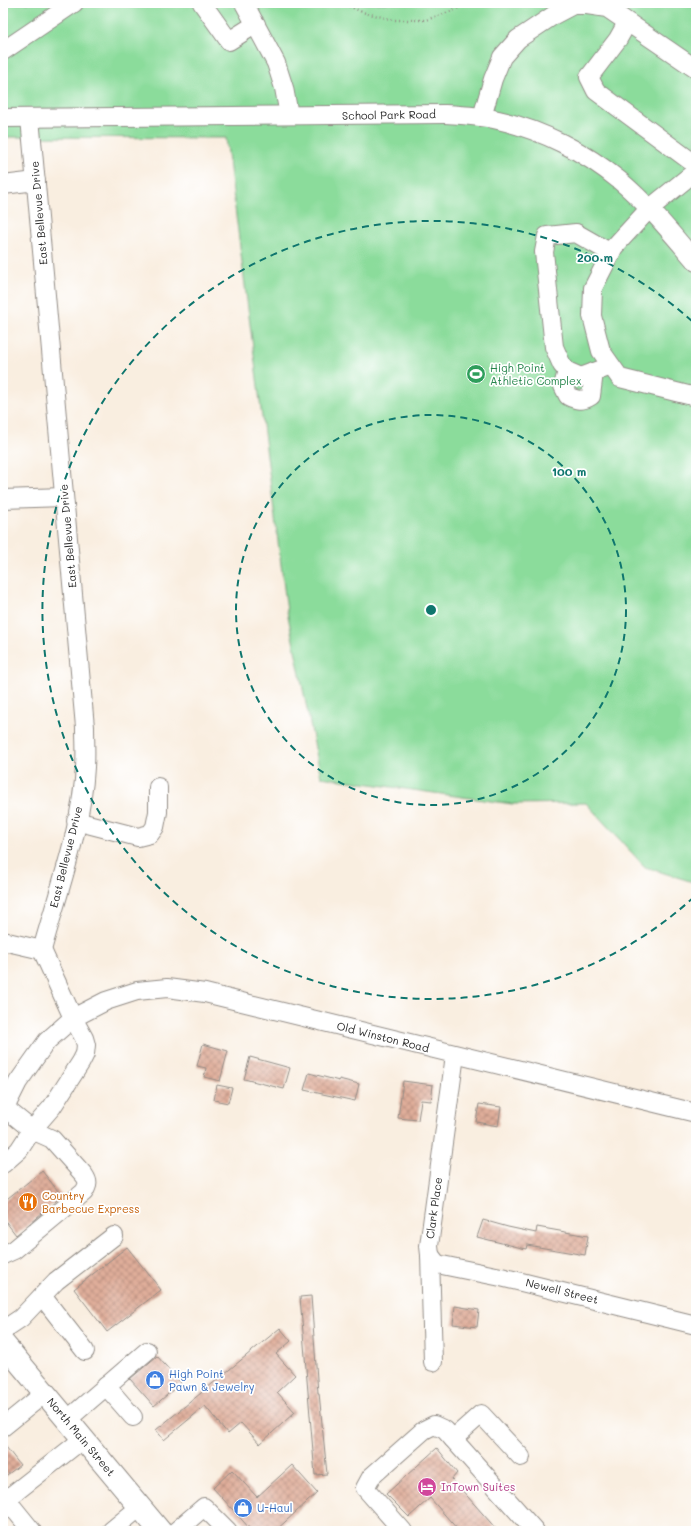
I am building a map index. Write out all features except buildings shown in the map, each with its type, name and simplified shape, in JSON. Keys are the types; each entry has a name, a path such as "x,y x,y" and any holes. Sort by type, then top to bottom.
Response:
{"main road":[{"name":"North Main Street","path":"3,1343 160,1531"}],"street":[{"path":"3,51 74,3"},
{"path":"202,3 229,42 256,24"},
{"path":"244,3 276,62 284,88 289,116"},
{"path":"482,117 493,79 502,57 518,39 554,15 573,5 587,5 607,8 696,69"},
{"path":"628,22 618,39 589,77 596,92 696,165"},
{"name":"School Park Road","path":"3,118 444,114 482,117 498,120 527,128 552,139 578,152 619,180 670,230 696,262"},
{"name":"East Bellevue Drive","path":"30,118 85,727 85,767 80,802 71,847 42,950"},
{"path":"696,171 649,209 614,247 593,288 592,316 601,351 620,378 696,397"},
{"path":"3,185 36,181"},
{"path":"611,253 576,233 547,236 544,252 554,348 562,365 567,371 581,377 611,366"},
{"path":"567,371 563,386 568,396 578,400 586,400 591,396 594,372"},
{"path":"3,499 64,497"},
{"path":"76,821 138,837 150,834 156,827 158,812 158,787"},
{"path":"3,941 42,950 86,1045 85,1054 52,1107 32,1130 19,1150 3,1164"},
{"name":"Old Winston Road","path":"4,1110 18,1082 47,1041 73,1018 106,1001 136,991 167,988 205,993 696,1114"},
{"name":"Clark Place","path":"433,1362 430,1255 428,1246 455,1055"},
{"path":"3,1255 14,1250 84,1192 88,1186 88,1180 52,1139 32,1130 4,1110"},
{"path":"3,1330 21,1318 56,1281 114,1236"},
{"name":"Newell Street","path":"430,1255 437,1264 501,1276 696,1325"},
{"path":"42,1296 85,1351"},
{"path":"67,1420 147,1351"},
{"path":"106,1386 133,1417"},
{"path":"3,1427 45,1393"},
{"path":"452,1439 481,1414 521,1457"},
{"path":"403,1531 364,1488 371,1477 424,1430 434,1425 445,1430 535,1531"},
{"path":"32,1531 4,1500 83,1439"},
{"path":"176,1531 204,1506 228,1531"},
{"path":"111,1531 140,1507"}],"path":[{"path":"342,3 362,12 394,20 426,20 455,10 466,3"}],"green space":[{"name":"High Point Athletic Complex","path":"3,3 696,3 696,883 645,867 586,803 512,804 321,777 287,611 226,138 3,137"}],"place":[{"name":"High Point Athletic Complex","path":"476,374"},
{"name":"Country Barbecue Express","path":"28,1202"},
{"name":"High Point Pawn & Jewelry","path":"155,1380"},
{"name":"InTown Suites","path":"427,1487"},
{"name":"U-Haul","path":"243,1508"}]}
